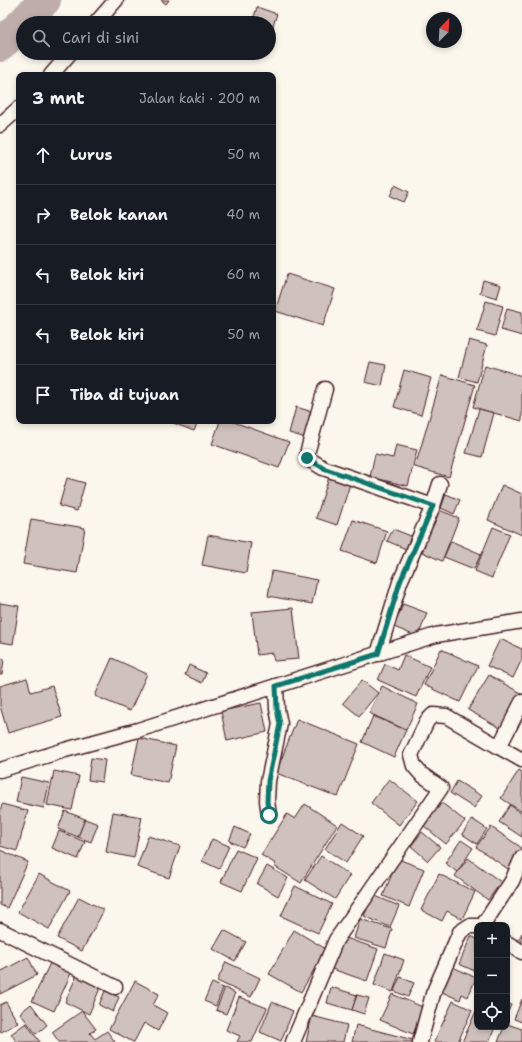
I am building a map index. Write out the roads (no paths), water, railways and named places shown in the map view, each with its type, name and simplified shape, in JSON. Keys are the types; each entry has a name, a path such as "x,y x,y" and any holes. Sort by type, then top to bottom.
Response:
{"street":[{"path":"102,16 116,0"},
{"path":"54,72 64,60"},
{"path":"0,125 16,111"},
{"path":"325,390 307,458 323,468 433,506"},
{"path":"378,654 400,582 433,506 440,484"},
{"path":"0,770 138,730 436,635 522,621"},
{"path":"269,815 267,801 268,781 280,724 277,709 276,686"},
{"path":"499,747 522,702"},
{"path":"293,1042 336,940 441,788 421,774 414,766 411,756 427,721 433,715 446,716 522,760"},
{"path":"485,922 512,881 522,858"},
{"path":"420,1042 433,994 460,932 470,926 474,926"},
{"path":"0,930 115,987"},
{"path":"510,945 522,952"}],"waterway":[{"path":"29,16 45,0"},
{"path":"0,46 16,30"}]}
